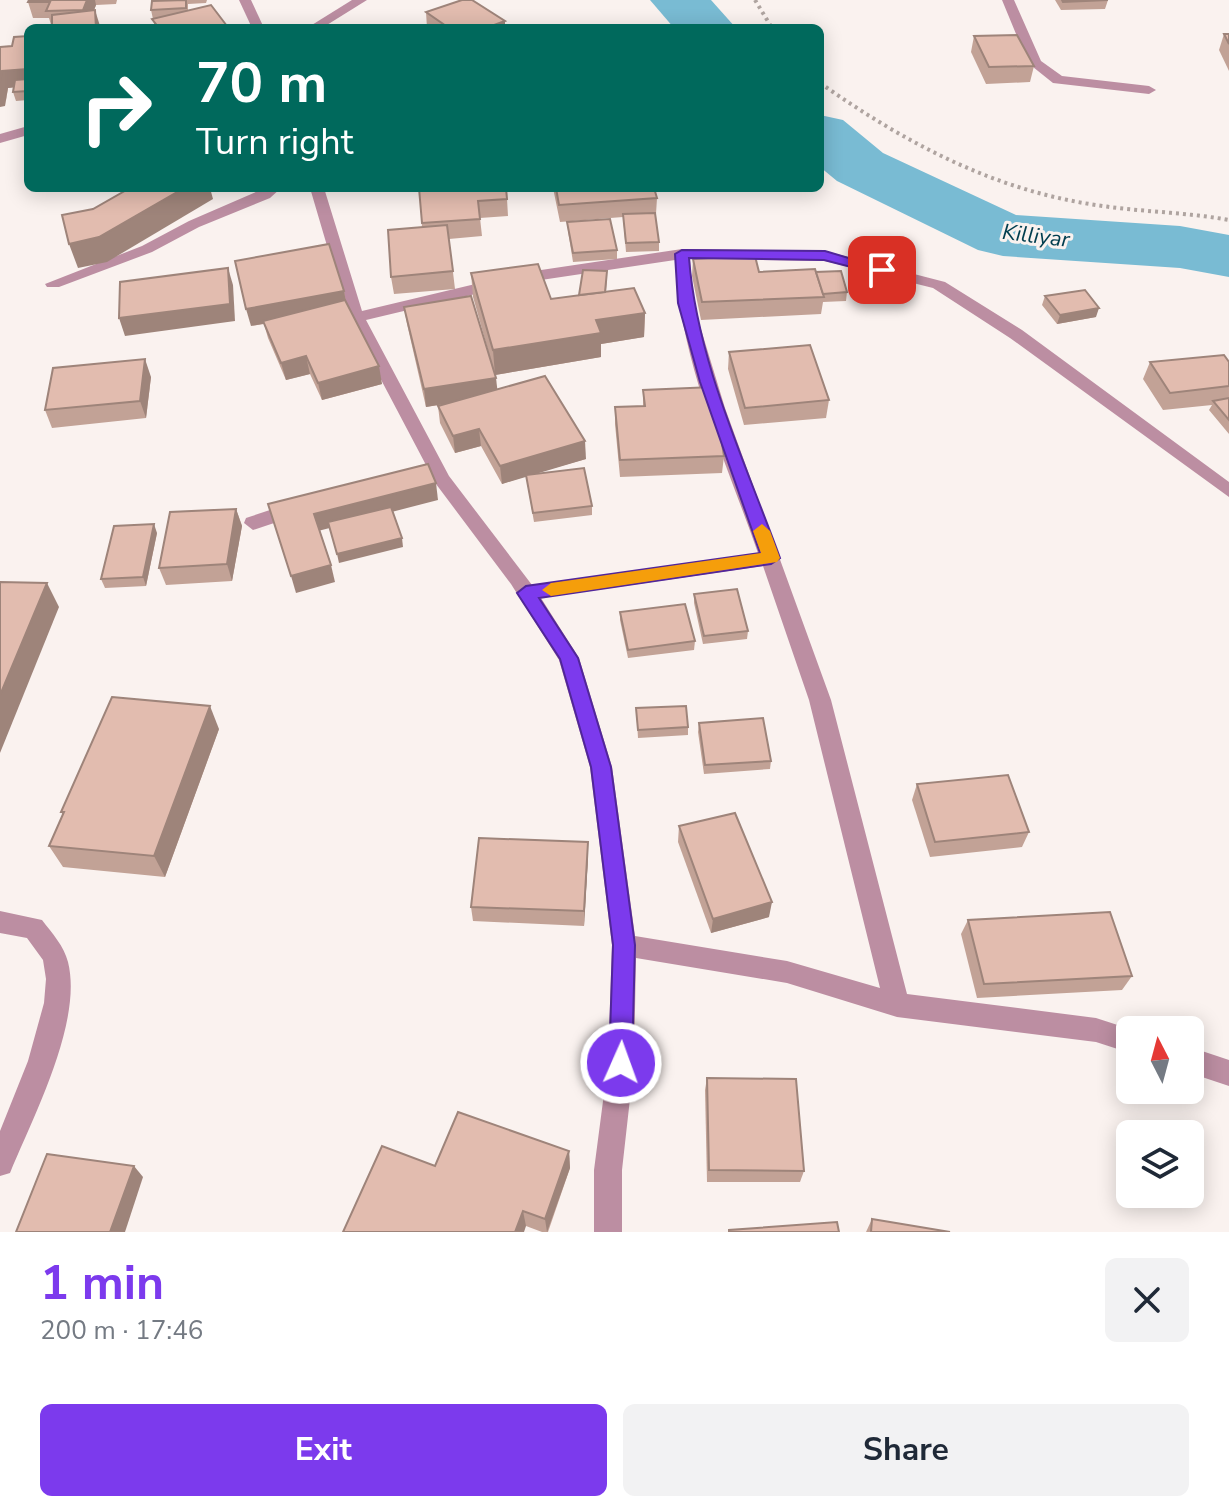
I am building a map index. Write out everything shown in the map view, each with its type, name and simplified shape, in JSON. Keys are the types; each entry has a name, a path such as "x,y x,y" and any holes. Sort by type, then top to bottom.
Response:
{"street":[{"path":"245,0 256,24"},
{"path":"320,24 361,0"},
{"path":"1008,0 1035,63 1058,80 1149,90"},
{"path":"0,139 24,131"},
{"path":"53,284 147,249 194,224 269,192"},
{"path":"318,192 356,317 425,464 526,593 569,658 601,767 624,945 621,1063 608,1170 608,1232"},
{"path":"356,317 521,278 682,254 825,256 939,285 1016,334 1229,491"},
{"path":"682,254 685,303 712,393 820,700 897,1005"},
{"path":"253,523 313,503"},
{"path":"526,593 771,558"},
{"path":"0,922 34,928 55,959 60,989 50,1033 0,1163"},
{"path":"624,945 787,972 897,1005 1096,1030 1116,1036"},
{"path":"1204,1065 1229,1073"}],"path":[{"path":"755,0 770,24"},
{"path":"824,86 876,124 974,174 1079,203 1203,214 1229,220"}],"building":[{"path":"29,0 87,0 83,10 46,11 50,2"},
{"path":"186,0 186,8 151,10 152,1"},
{"path":"462,0 472,0 505,21 497,24 443,24 426,12"},
{"path":"1062,0 1108,0 1063,2"},
{"path":"211,5 225,24 156,24 152,19"},
{"path":"95,10 96,24 52,24 52,15"},
{"path":"1017,35 1034,66 989,67 974,36"},
{"path":"24,36 24,69 2,71 0,82 0,47 12,46 14,37"},
{"path":"24,79 24,91 13,92 15,80"},
{"path":"123,192 177,192 99,237 69,244 62,215 93,209"},
{"path":"419,192 506,192 507,199 478,201 480,219 422,223"},
{"path":"557,192 655,192 657,198 559,205"},
{"path":"655,213 659,242 626,243 623,214"},
{"path":"610,219 617,250 573,253 567,222"},
{"path":"447,225 453,271 391,277 388,230"},
{"path":"329,244 344,291 246,309 235,261"},
{"path":"755,256 759,272 815,269 824,297 702,302 693,259"},
{"path":"538,264 551,299 634,288 645,313 596,320 601,333 493,350 471,273"},
{"path":"228,268 230,304 119,318 120,282"},
{"path":"583,270 607,271 605,292 579,295"},
{"path":"841,271 847,292 823,294 816,272"},
{"path":"1085,290 1099,308 1060,315 1045,296"},
{"path":"471,296 496,378 424,389 404,307"},
{"path":"345,300 379,366 318,383 306,356 281,363 263,321"},
{"path":"810,345 829,400 745,408 729,352"},
{"path":"1224,355 1229,362 1229,386 1170,393 1150,362"},
{"path":"145,359 140,401 45,410 53,368"},
{"path":"545,376 585,441 500,466 479,429 453,436 438,406"},
{"path":"713,387 724,456 620,460 615,407 645,406 643,390"},
{"path":"1229,398 1229,420 1213,401"},
{"path":"428,464 436,483 314,514 331,565 291,576 268,504"},
{"path":"584,468 592,506 533,513 526,475"},
{"path":"391,507 402,538 337,554 328,522"},
{"path":"236,509 227,564 159,568 170,512"},
{"path":"154,524 143,577 101,579 114,526"},
{"path":"0,582 47,583 0,695"},
{"path":"737,589 748,631 704,636 694,594"},
{"path":"685,604 695,641 628,650 620,612"},
{"path":"112,697 210,706 154,856 49,846"},
{"path":"686,706 688,727 638,730 636,708"},
{"path":"763,718 771,761 705,765 699,723"},
{"path":"1008,775 1029,832 935,842 917,784"},
{"path":"735,813 772,902 713,919 679,826"},
{"path":"479,838 588,842 584,911 471,907"},
{"path":"1110,912 1132,976 984,984 968,920"},
{"path":"707,1078 796,1079 804,1171 709,1170"},
{"path":"458,1112 569,1151 545,1219 523,1211 515,1232 343,1232 382,1146 435,1166"},
{"path":"47,1154 134,1166 110,1232 16,1232"},
{"path":"872,1219 950,1232 871,1232"},
{"path":"837,1222 839,1232 729,1232 729,1230"}],"waterway":[{"name":"Killiyar","path":"678,0 703,24"},
{"name":"Killiyar","path":"824,137 860,167 1003,235 1180,247 1229,256"}],"slow traffic":[{"path":"551,590 771,558 762,531"}],"route":[{"path":"621,1063 624,945 601,767 569,658 526,593 771,558 708,382 685,303 682,254 825,256 882,270"}]}
